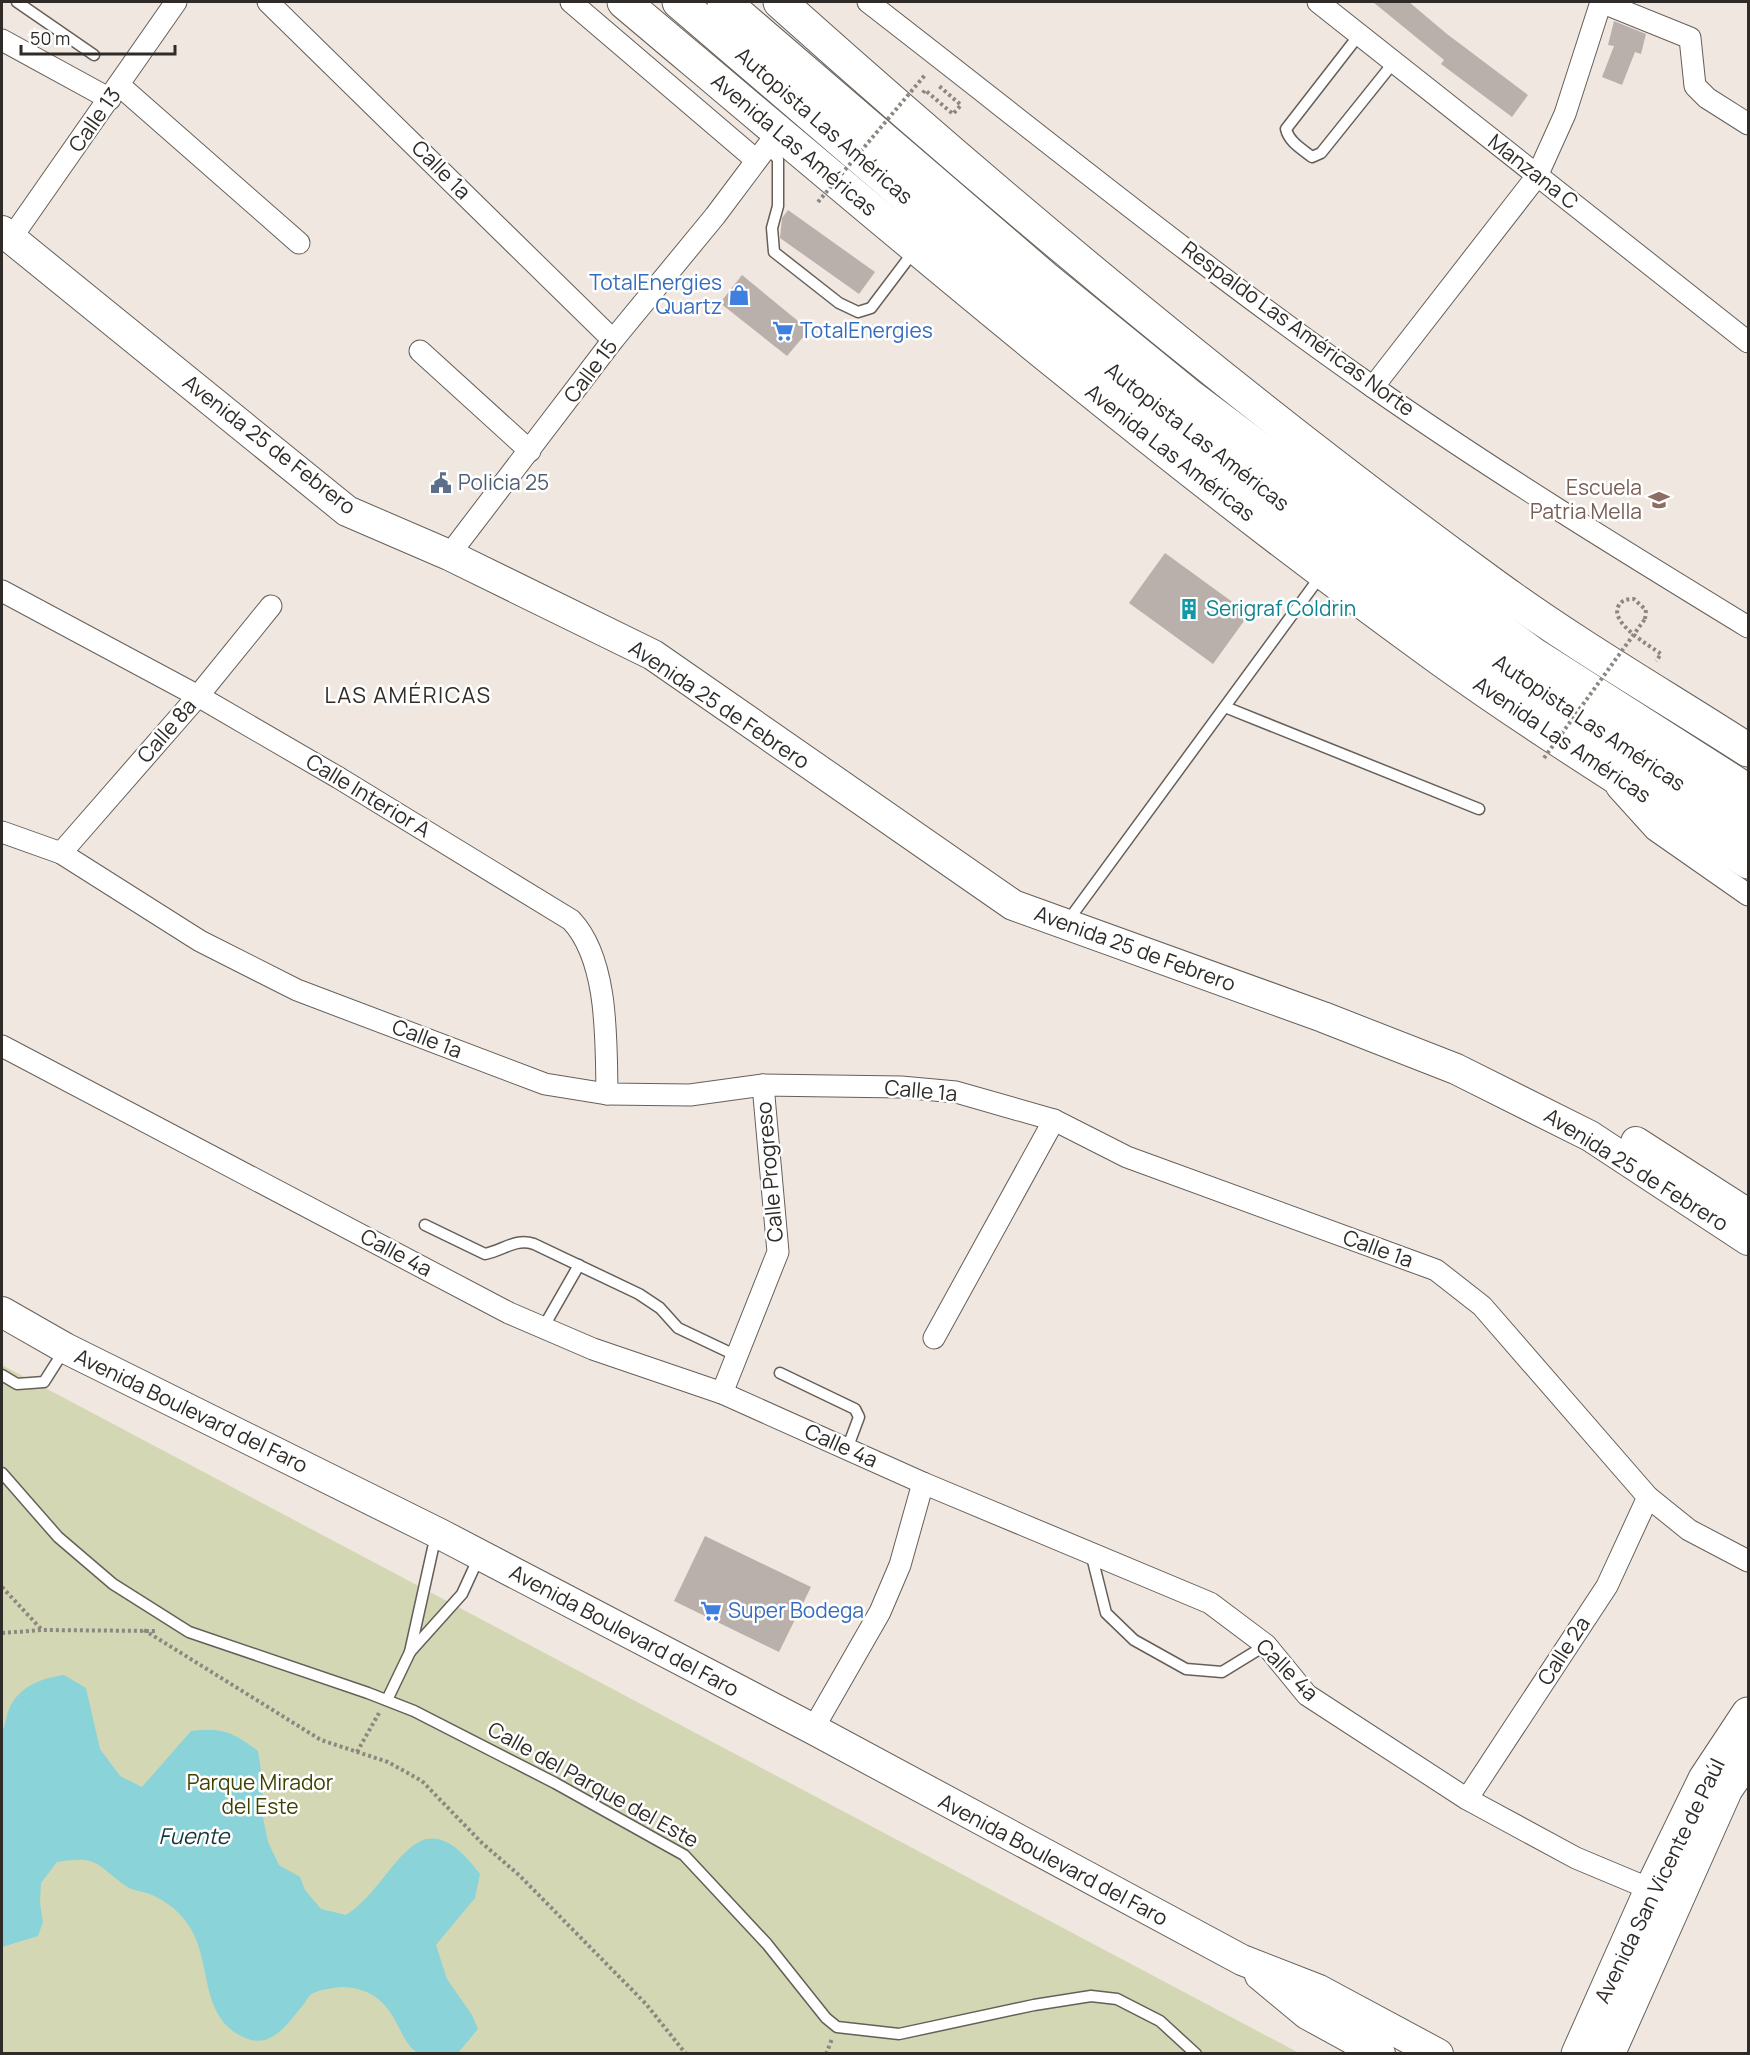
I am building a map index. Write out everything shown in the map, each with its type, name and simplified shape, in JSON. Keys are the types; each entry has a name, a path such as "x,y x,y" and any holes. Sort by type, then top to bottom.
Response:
{"main road":[{"name":"Avenida Las Américas","path":"624,2 767,146 916,248 1016,332 1324,572 1440,659 1597,765 1749,862"},
{"name":"Autopista Las Américas","path":"679,2 1084,350 1411,603 1630,754 1745,817"},
{"name":"Autopista Las Américas","path":"724,2 740,12 1045,278 1191,397 1533,654 1745,817"},
{"path":"780,2 1167,334 1302,442 1498,588 1749,750"},
{"name":"Avenida 25 de Febrero","path":"7,234 347,512 449,555 653,656 1013,905 1323,1017 1456,1069 1590,1136 1749,1240"},
{"name":"Avenida 25 de Febrero","path":"1323,1017 1499,1070 1585,1111 1749,1214"},
{"name":"Avenida Boulevard del Faro","path":"2,1312 65,1348 480,1556 813,1730 1242,1960 1319,1990 1438,2054"},
{"name":"Avenida San Vicente de Paúl","path":"1608,2054 1705,1779 1749,1714"},
{"name":"Avenida San Vicente de Paúl","path":"1578,2054 1663,1894 1726,1789 1749,1757"},
{"name":"Avenida Boulevard del Faro","path":"1242,1960 1307,2014 1380,2054"}],"street":[{"name":"Calle 13","path":"7,234 115,92 176,2"},
{"name":"Calle 1a","path":"268,2 613,340"},
{"path":"571,2 767,146"},
{"name":"Respaldo Las Américas Norte","path":"868,2 1220,274 1373,387 1595,534 1749,627"},
{"name":"Manzana C","path":"1318,2 1749,342"},
{"path":"1373,387 1537,176 1565,114 1601,2 1690,38 1695,86 1703,95 1749,124"},
{"path":"2,40 115,92 298,243"},
{"name":"Calle 15","path":"449,555 613,340 715,216 767,146"},
{"path":"420,351 530,451"},
{"name":"Calle Interior A","path":"2,591 198,696 339,778 571,920 584,933 592,957 605,1018 607,1094"},
{"name":"Calle 8a","path":"61,853 198,696 271,606"},
{"path":"1597,765 1654,830 1749,895"},
{"name":"Calle 1a","path":"2,832 61,853 200,941 297,990 545,1084 607,1094 690,1095 763,1085 901,1088 956,1092 1054,1120 1127,1157 1436,1270 1482,1306 1648,1497 1689,1530 1749,1561"},
{"name":"Calle 4a","path":"2,1046 510,1313 593,1349 722,1393 923,1483 1210,1603 1266,1645 1307,1695 1467,1798 1576,1858 1663,1894"},
{"name":"Calle Progreso","path":"722,1393 778,1252 763,1085"},
{"path":"934,1338 1054,1120"},
{"path":"813,1730 880,1612 900,1565 923,1483"},
{"name":"Calle 2a","path":"1467,1798 1607,1586 1648,1497"}],"lane":[{"path":"17,2 94,55"},
{"path":"1359,35 1286,129 1287,136 1296,145 1312,157 1321,153 1394,62"},
{"path":"767,146 778,159 778,206 772,228 774,252 839,303 858,312 871,308 916,248"},
{"path":"1065,925 1324,572"},
{"path":"1225,707 1479,809"},
{"path":"425,1225 485,1254 509,1244 524,1241 639,1294 660,1308 678,1328 736,1356"},
{"path":"543,1328 579,1265"},
{"path":"2,1375 17,1384 44,1382 65,1348"},
{"path":"780,1373 855,1409 859,1416 847,1449"},
{"name":"Calle del Parque del Este","path":"2,1473 58,1538 112,1584 189,1632 387,1700 555,1783 684,1855 759,1935 826,2019 837,2027 899,2034 1034,2005 1091,1996 1117,1999 1160,2021 1196,2054"},
{"path":"387,1700 410,1652 434,1548"},
{"path":"1091,1553 1106,1613 1134,1640 1186,1669 1222,1672 1266,1645"},
{"path":"410,1652 462,1594 480,1556"}],"path":[{"path":"818,202 925,75 962,105 953,114 925,90"},
{"path":"1544,758 1646,619 1646,610 1634,599 1626,599 1619,604 1617,612 1619,621 1661,654"},
{"path":"2,1587 42,1630"},
{"path":"2,1633 42,1630 189,1632"},
{"path":"144,1630 321,1740 388,1762 422,1782 482,1843 520,1875 646,2004 686,2054"},
{"path":"357,1752 387,1700"}],"green space":[{"name":"Parque Mirador del Este","path":"2,1365 1299,2053 2,2053"}],"water":[{"name":"Fuente","path":"64,1675 86,1688 100,1749 120,1776 142,1787 191,1731 227,1732 258,1751 263,1783 262,1813 268,1842 279,1865 300,1877 305,1890 321,1909 346,1915 364,1900 408,1850 422,1840 439,1839 458,1849 480,1874 475,1898 436,1945 447,1979 472,2015 478,2029 458,2053 422,2054 413,2050 395,2019 377,1998 363,1990 344,1987 312,1994 284,2028 268,2039 250,2040 239,2035 226,2025 217,2012 211,1999 195,1937 183,1918 164,1901 128,1887 96,1863 89,1861 57,1862 41,1883 40,1903 43,1922 38,1936 2,1947 2,1732 9,1709 19,1694 32,1684"}],"building":[{"path":"1373,2 1409,2 1447,34 1528,95 1512,117 1441,64 1444,60"},
{"path":"1614,21 1646,34 1641,54 1635,52 1622,85 1602,77 1614,46 1608,45"},
{"name":"TotalEnergies","path":"788,210 875,272 859,294 780,238 782,218"},
{"path":"742,275 809,330 787,356 720,303"},
{"name":"Serigraf Coldrin","path":"1165,553 1249,614 1213,664 1129,603"},
{"path":"705,1536 811,1587 779,1652 674,1601"}],"place":[{"name":"TotalEnergies Quartz","path":"739,295"},
{"name":"TotalEnergies","path":"783,331"},
{"name":"Policia 25","path":"441,483"},
{"name":"Escuela Patria Mella","path":"1659,500"},
{"name":"Serigraf Coldrin","path":"1189,609"},
{"name":"Super Bodega","path":"711,1611"}],"district":[{"name":"LAS AMÉRICAS","path":"408,695"}]}
